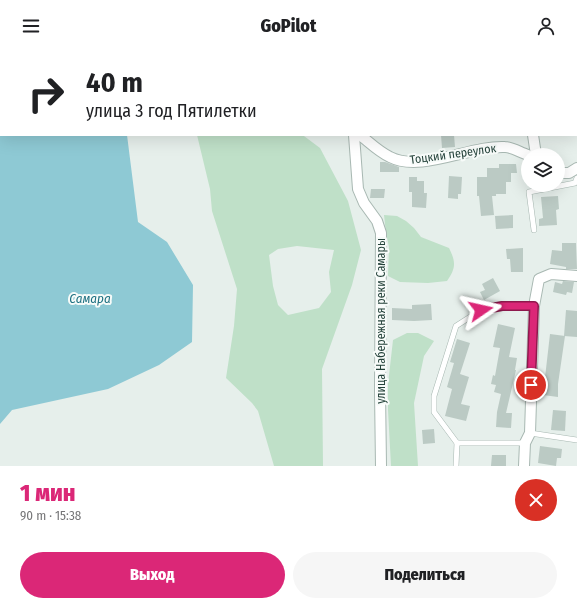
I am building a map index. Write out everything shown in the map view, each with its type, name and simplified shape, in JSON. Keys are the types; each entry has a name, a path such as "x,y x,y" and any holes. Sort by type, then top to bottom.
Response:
{"street":[{"name":"улица Набережная реки Самары","path":"354,136 358,189 364,202 377,221 381,233 381,466"},
{"name":"Тоцкий переулок","path":"361,136 390,157 408,162 433,159 484,149 506,147 521,152"},
{"path":"533,136 535,148"},
{"path":"565,173 569,173 577,168"},
{"path":"524,466 525,443 530,433 534,306 539,279 551,274 577,276"}],"lane":[{"path":"534,230 529,192 575,183 577,178"},
{"path":"456,466 457,443 434,412 434,396 456,326 481,310 502,306 534,306"},
{"path":"530,433 577,440"},
{"path":"457,443 525,443"}],"green space":[{"path":"197,136 304,136 320,148 348,201 361,250 352,285 322,369 323,466 274,466 258,411 252,403 226,378 234,326 237,289 212,211 210,189","holes":["297,246 334,250 329,272 331,292 319,308 288,315 278,305 273,286 269,255 278,249"]},
{"path":"384,215 397,216 414,228 421,237 449,248 453,257 454,265 447,281 428,283 400,282 388,276 389,247"},
{"path":"407,333 418,333 434,341 424,356 414,403 418,466 391,466 388,384 393,340"}],"water":[{"name":"Самара","path":"0,136 127,136 138,222 167,242 193,285 192,342 159,365 108,389 12,410 0,424"}],"building":[{"path":"441,136 454,136 455,147 442,148"},
{"path":"380,162 385,162 399,167 399,172 380,172"},
{"path":"499,164 516,164 517,173 511,173 511,182 506,182 506,194 496,194 496,196 492,196 494,215 481,216 479,196 477,196 477,177 487,177 487,168 499,168"},
{"path":"449,176 462,177 461,194 458,194 458,199 448,198"},
{"path":"409,177 417,177 417,181 424,181 424,193 427,193 426,208 412,207 412,192 409,192"},
{"path":"371,189 385,189 384,198 370,198"},
{"path":"558,196 559,209 556,210 557,225 539,226 539,219 543,218 541,197"},
{"path":"513,215 513,228 496,229 495,216"},
{"path":"562,243 576,243 577,269 566,269 566,267 550,264 552,250 562,251"},
{"path":"523,248 523,272 511,272 510,259 507,259 506,249"},
{"path":"493,278 500,291 484,300 480,292 485,290 482,284"},
{"path":"563,281 574,282 572,293 567,292 566,295 553,292 555,282 562,284"},
{"path":"431,304 432,320 392,320 392,308 412,309 412,305"},
{"path":"566,310 577,311 577,337 564,336"},
{"path":"498,324 515,328 509,357 517,358 516,370 506,413 512,413 511,428 496,427 497,412 501,394 494,392 496,385 491,384 493,375 495,376 500,348 493,347"},
{"path":"550,334 565,336 558,384 558,397 543,395"},
{"path":"457,339 470,343 460,374 469,377 461,404 470,406 466,421 445,416 452,389 447,387 454,363 450,362"},
{"path":"553,410 566,411 565,431 551,430"},
{"path":"434,429 435,443 423,444 422,430"},
{"path":"540,446 562,449 561,458 557,458 556,466 538,463"},
{"path":"492,455 506,455 506,466 491,466"}],"route":[{"path":"481,310 502,306 534,306 531,385"}]}
